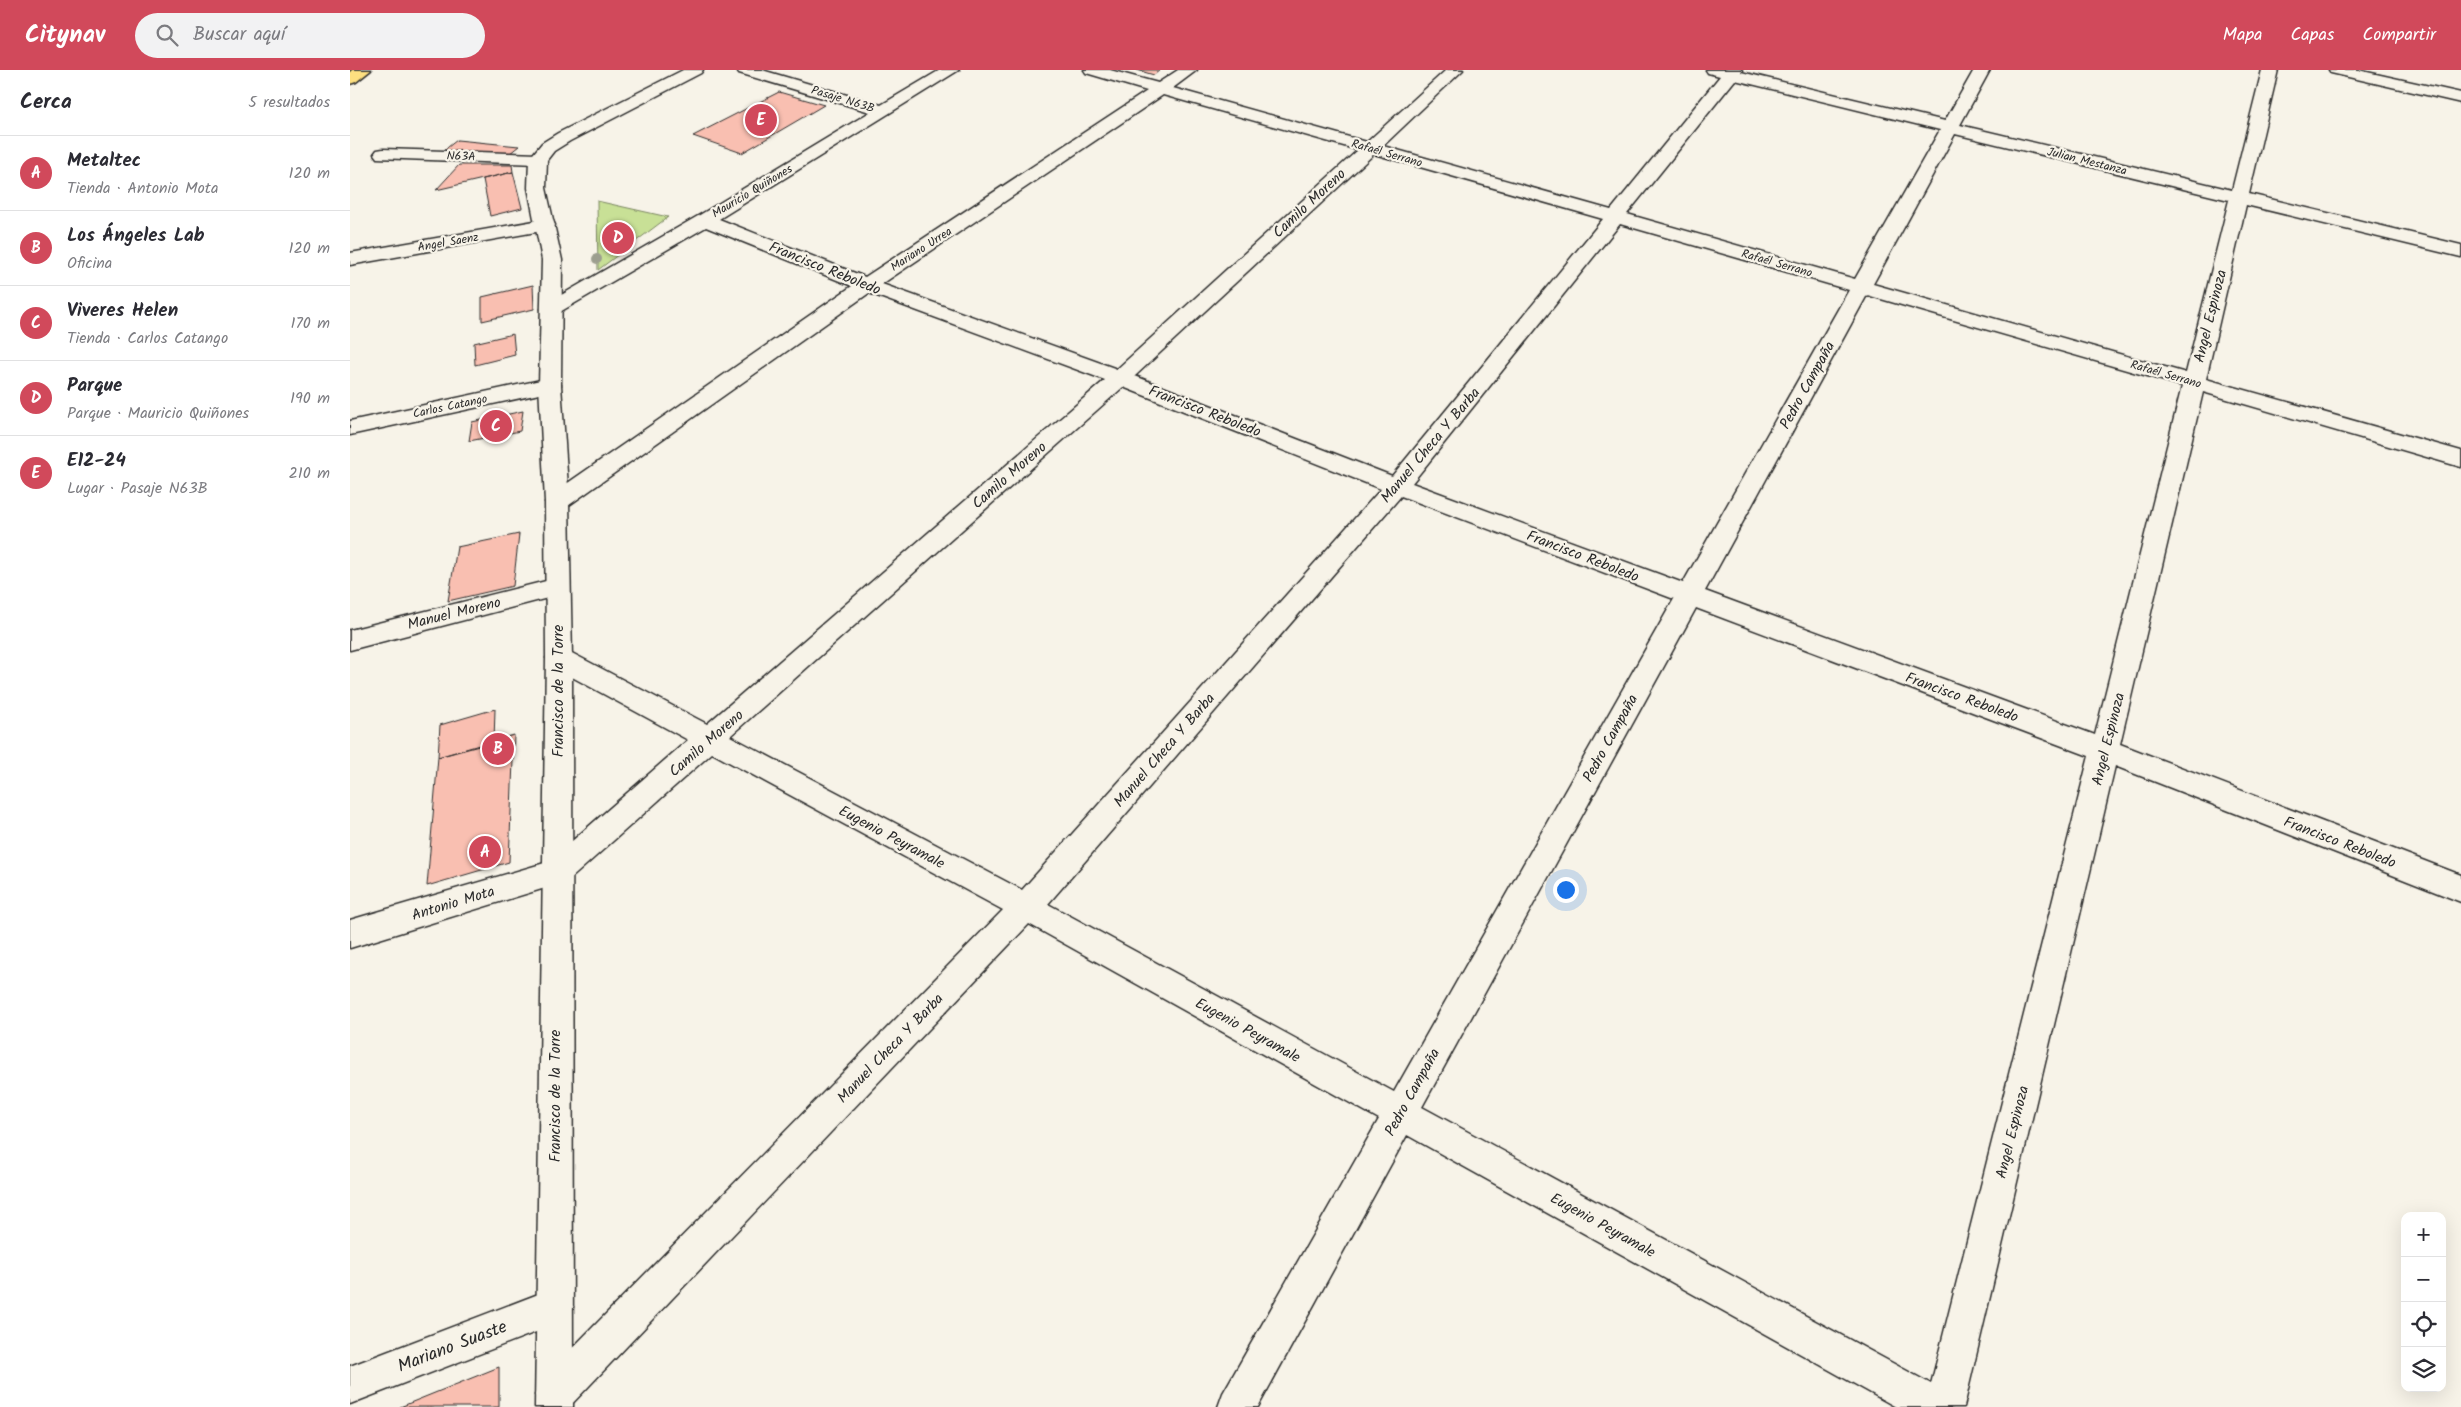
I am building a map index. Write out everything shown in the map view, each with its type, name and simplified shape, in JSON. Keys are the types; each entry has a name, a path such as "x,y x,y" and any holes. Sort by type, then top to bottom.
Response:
{"main road":[{"path":"350,79 363,70"}],"street":[{"path":"538,159 548,147 564,137 695,70"},
{"name":"Pasaje N63B","path":"745,70 883,111"},
{"name":"Mauricio Quiñones","path":"551,309 705,220 951,70"},
{"name":"Rafaél Serrano","path":"1092,70 1617,217 2461,459"},
{"name":"Mariano Urrea","path":"557,502 866,285 1162,90 1189,70"},
{"name":"Camilo Moreno","path":"556,872 710,740 1120,378 1455,70"},
{"name":"Pedro Campaña","path":"1238,1407 1982,70"},
{"name":"Angel Espinoza","path":"1945,1407 2270,70"},
{"path":"2337,70 2461,98"},
{"name":"Julian Mestanza","path":"1726,71 1950,128 2461,250"},
{"name":"Manuel Checa Y Barba","path":"554,1401 1026,908 1396,486 1617,217 1726,71"},
{"name":"N63A","path":"383,154 538,159"},
{"name":"Francisco de la Torre","path":"538,159 536,188 546,225 552,260 550,384 557,502 559,658 556,872 554,1401"},
{"name":"Francisco Reboledo","path":"705,220 866,285 1120,378 1396,486 2105,750 2461,889"},
{"name":"Angel Saenz","path":"350,260 546,225"},
{"name":"Carlos Catango","path":"350,428 550,384"},
{"name":"Manuel Moreno","path":"350,640 558,587"},
{"name":"Eugenio Peyramale","path":"559,658 1026,908 1934,1407"},
{"name":"Antonio Mota","path":"350,934 556,872"},
{"name":"Mariano Suaste","path":"350,1385 554,1307"}],"green space":[{"path":"597,201 668,217 598,270"}],"building":[{"path":"1137,70 1160,70 1154,75"},
{"path":"779,92 824,105 742,153 693,136"},
{"path":"457,140 519,146 505,157 443,151"},
{"path":"459,165 512,165 513,172 436,190"},
{"path":"513,172 522,208 490,216 483,179"},
{"path":"533,285 534,309 482,321 482,297"},
{"path":"513,334 515,355 475,365 474,343"},
{"path":"523,411 520,431 469,441 472,422"},
{"path":"519,534 513,586 448,601 457,547"},
{"path":"495,709 494,742 438,757 440,725"},
{"path":"514,735 509,862 427,886 438,757"},
{"path":"499,1367 499,1407 400,1407"}],"place":[{"name":"E12-24","path":"761,120"},
{"name":"Parque","path":"618,238"},
{"name":"Viveres Helen","path":"496,426"},
{"name":"Los Ángeles Lab","path":"498,749"},
{"name":"Metaltec","path":"485,852"}]}
